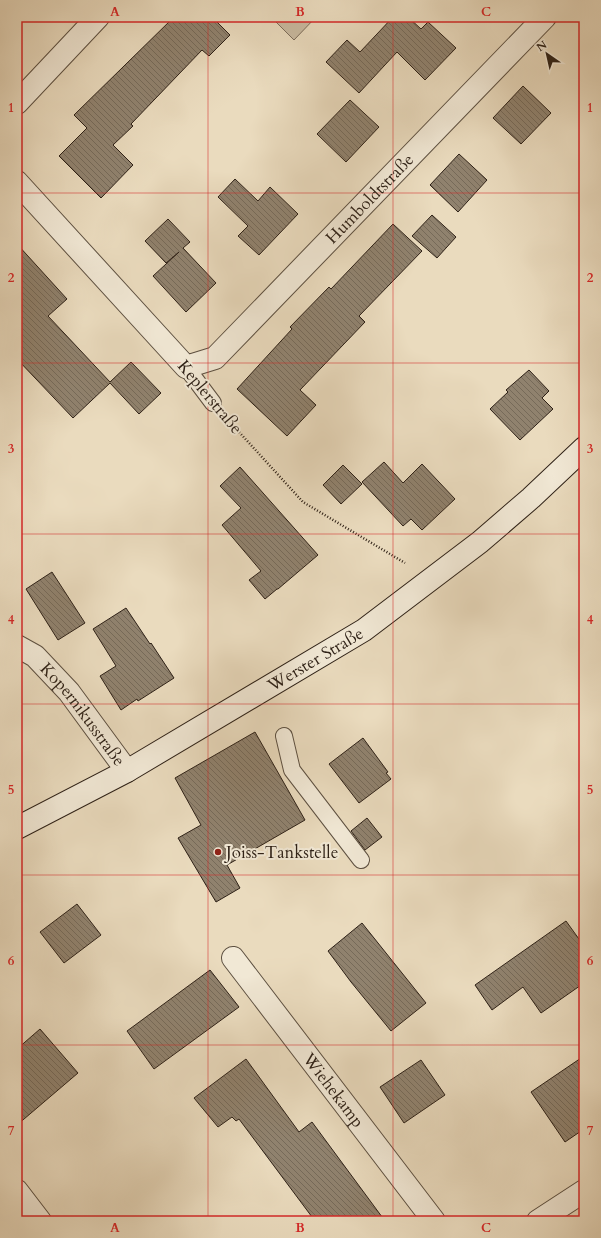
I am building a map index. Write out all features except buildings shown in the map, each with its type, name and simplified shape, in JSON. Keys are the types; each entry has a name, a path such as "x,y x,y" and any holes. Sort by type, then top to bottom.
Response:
{"street":[{"path":"17,103 98,17"},
{"name":"Humboldtstraße","path":"186,367 215,358 545,17"},
{"name":"Keplerstraße","path":"17,182 186,367"},
{"name":"Werster Straße","path":"17,828 128,771 364,630 480,542 531,498 584,448"},
{"name":"Kopernikusstraße","path":"17,646 35,656 69,692 128,771"},
{"name":"Wiehekamp","path":"233,958 434,1221"},
{"path":"17,1191 40,1221"},
{"path":"538,1221 584,1191"}],"lane":[{"name":"Keplerstraße","path":"186,367 213,403"},
{"path":"284,736 292,770 361,860"}],"path":[{"name":"Keplerstraße","path":"213,403 303,502 431,579"}],"shaded area":[{"path":"271,17 316,17 294,40"}],"place":[{"name":"Joiss-Tankstelle","path":"218,852"}]}
